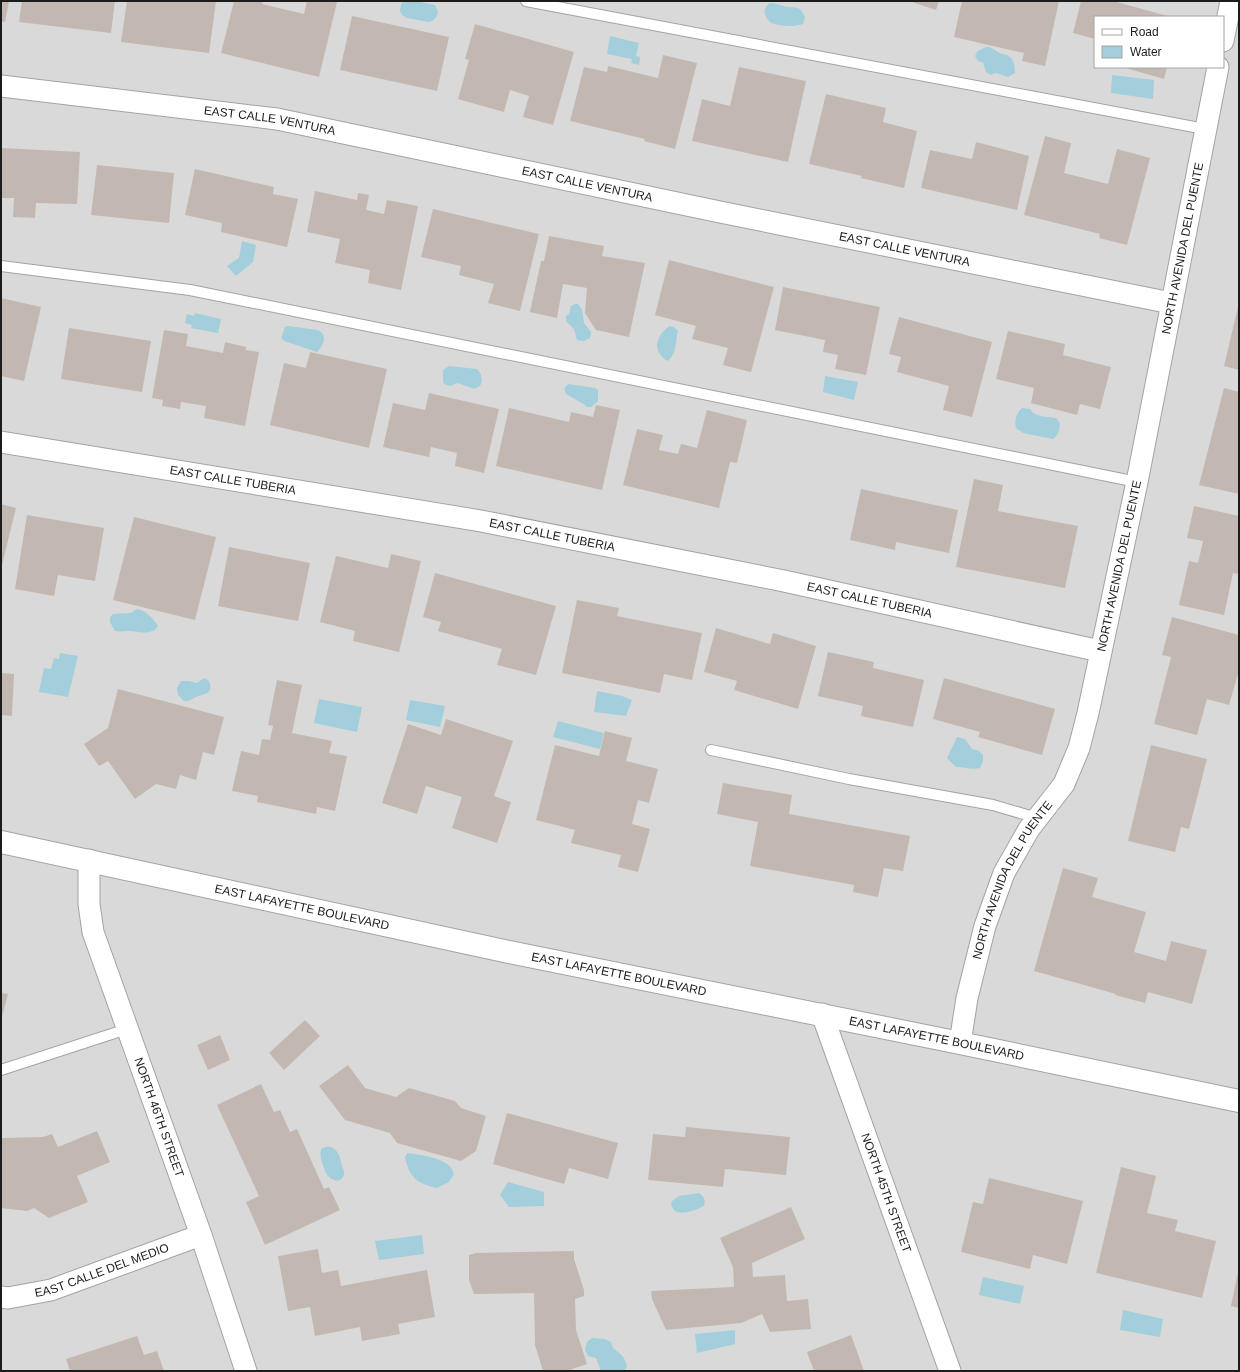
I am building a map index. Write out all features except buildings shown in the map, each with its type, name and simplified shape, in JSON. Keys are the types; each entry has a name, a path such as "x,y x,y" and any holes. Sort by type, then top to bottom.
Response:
{"street":[{"path":"1224,35 1231,1"},
{"name":"NORTH AVENIDA DEL PUENTE","path":"960,1043 967,998 984,926 1004,873 1029,829 1064,784 1079,748 1088,713 1136,482 1218,68"},
{"name":"EAST CALLE VENTURA","path":"1,86 277,119 735,216 1171,303"},
{"name":"EAST CALLE TUBERIA","path":"1,442 481,521 784,582 1100,651"},
{"name":"EAST LAFAYETTE BOULEVARD","path":"1,842 509,952 822,1014 1239,1101"},
{"name":"NORTH 46TH STREET","path":"89,860 89,904 93,932 201,1235 246,1371"},
{"name":"NORTH 45TH STREET","path":"822,1014 950,1371"},
{"name":"EAST CALLE DEL MEDIO","path":"1,1297 8,1298 51,1290 201,1235"}],"lane":[{"path":"526,1 1205,129"},
{"path":"1,266 190,290 1136,482"},
{"path":"711,750 849,779 993,805 1037,818"},
{"path":"1,1070 127,1029"}],"shaded area":[{"path":"1,1 1239,1 1239,1371 1,1371"}],"water":[{"path":"404,1 415,1 435,5 438,12 437,16 434,20 429,22 407,18 402,15 400,11 401,4"},
{"path":"770,3 801,10 805,17 803,24 786,26 773,24 765,14 766,7"},
{"path":"610,36 639,43 636,56 640,57 639,65 631,63 632,59 607,54"},
{"path":"986,47 1007,55 1014,63 1015,73 1008,77 996,73 991,75 986,72 983,63 978,61 975,56 978,51"},
{"path":"1112,75 1154,80 1153,99 1111,93"},
{"path":"242,241 256,245 253,262 236,276 227,266 239,258"},
{"path":"578,304 582,309 584,323 591,332 590,338 584,341 577,340 574,329 566,321 566,316 569,314 571,306"},
{"path":"195,313 221,319 218,333 191,328 192,325 185,323 187,314 194,316"},
{"path":"288,326 318,330 324,337 322,346 317,352 284,341 281,338 285,327"},
{"path":"670,326 674,327 678,331 673,354 668,361 659,353 657,343 661,334"},
{"path":"449,366 477,369 482,377 480,386 474,389 458,383 450,386 444,384 443,370"},
{"path":"825,376 858,382 854,400 823,392"},
{"path":"568,384 595,388 598,390 598,401 591,407 586,407 566,394 565,389"},
{"path":"1022,408 1030,409 1038,415 1056,418 1060,423 1056,436 1053,439 1023,433 1016,428 1016,416"},
{"path":"137,609 149,615 158,626 155,630 144,633 133,631 115,631 110,622 110,617 113,614 131,613"},
{"path":"60,653 78,656 68,697 39,692 44,668 51,669 54,658 59,659"},
{"path":"204,678 208,680 211,688 206,694 187,701 184,701 178,695 177,688 181,681 197,683"},
{"path":"597,691 622,696 632,700 626,716 594,712"},
{"path":"319,699 362,707 357,732 314,723"},
{"path":"410,700 445,706 440,727 406,720"},
{"path":"558,721 604,733 600,749 553,737"},
{"path":"957,737 965,739 972,749 979,751 983,755 983,761 980,768 971,769 956,767 947,758"},
{"path":"325,1147 335,1149 339,1155 344,1173 340,1180 337,1181 331,1179 325,1171 320,1155 321,1149"},
{"path":"407,1153 427,1156 442,1161 452,1169 454,1174 449,1182 437,1188 419,1182 409,1170 405,1157"},
{"path":"508,1182 544,1192 544,1206 509,1207 500,1195"},
{"path":"699,1193 704,1199 704,1206 684,1213 675,1211 672,1208 671,1202 679,1196"},
{"path":"422,1235 424,1254 379,1260 375,1241"},
{"path":"983,1277 1024,1286 1020,1304 979,1295"},
{"path":"1123,1310 1163,1319 1160,1337 1120,1330"},
{"path":"735,1330 735,1344 697,1353 695,1334"},
{"path":"592,1338 605,1339 611,1342 613,1348 625,1360 627,1366 624,1371 601,1371 596,1358 588,1356 585,1350 587,1342"}]}
